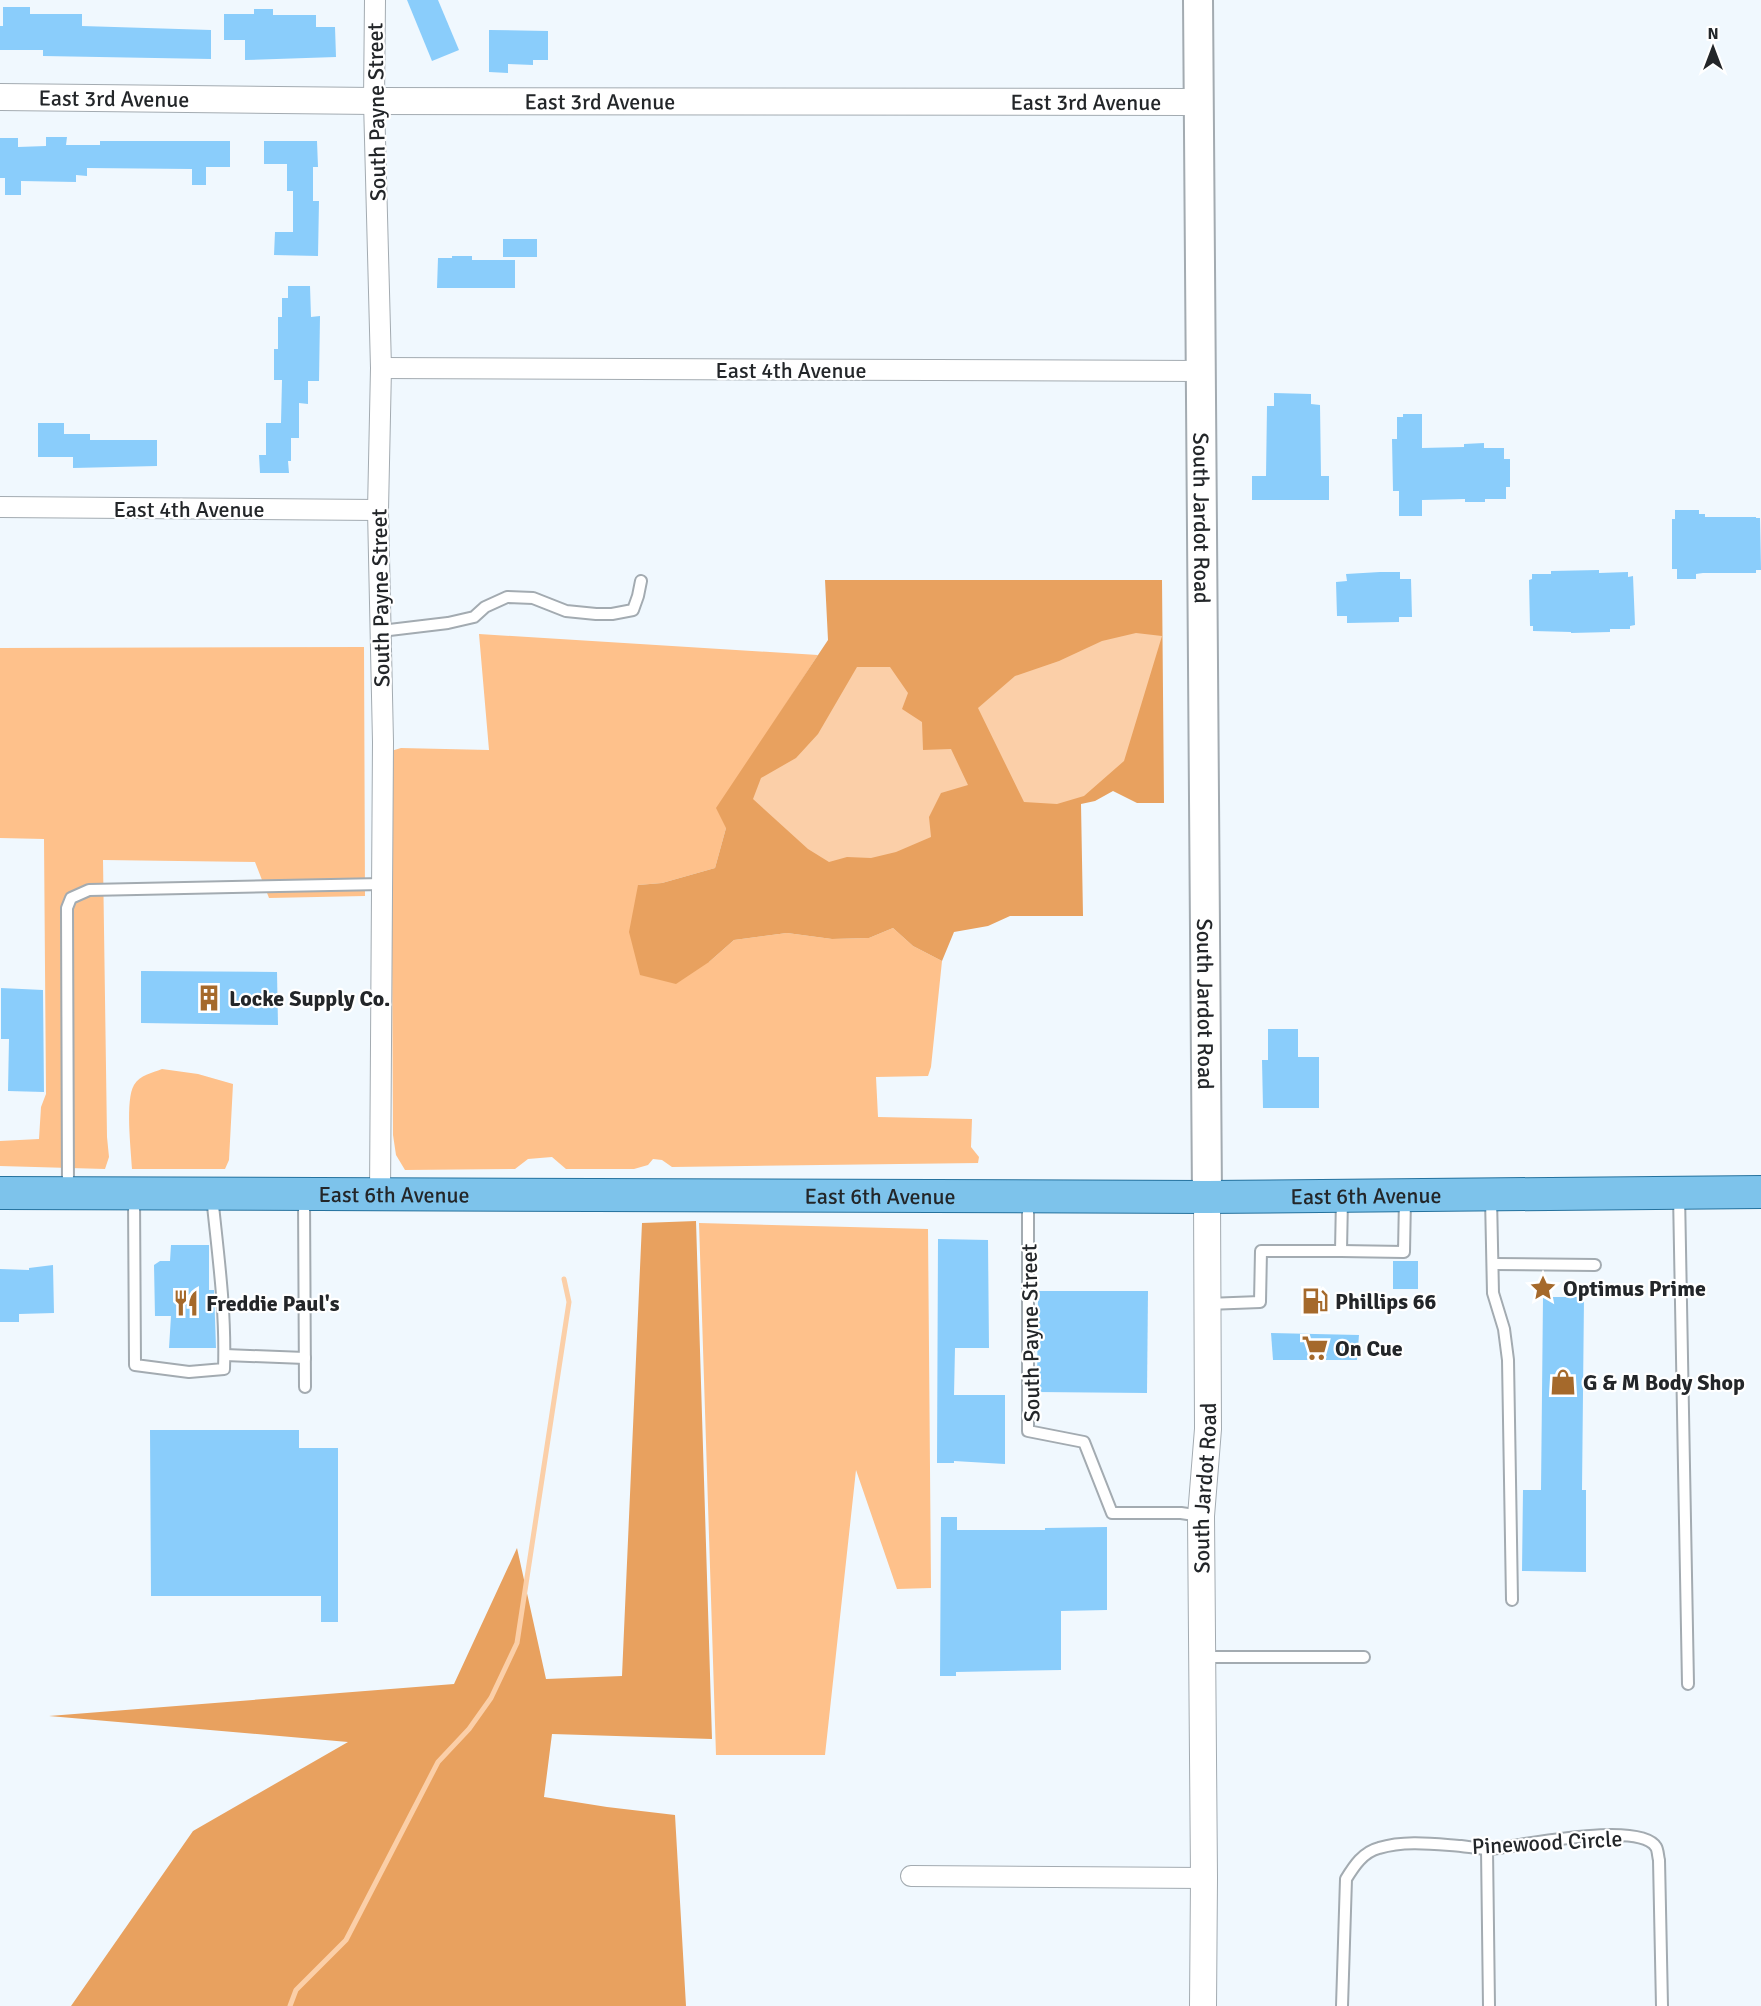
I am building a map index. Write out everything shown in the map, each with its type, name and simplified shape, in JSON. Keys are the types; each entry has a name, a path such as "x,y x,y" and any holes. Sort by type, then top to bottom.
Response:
{"main road":[{"name":"South Jardot Road","path":"1198,0 1207,1197"},
{"name":"East 6th Avenue","path":"0,1193 1207,1197 1761,1192"}],"street":[{"name":"South Payne Street","path":"375,0 374,101 381,368 378,510 382,884 380,1195"},
{"name":"East 3rd Avenue","path":"0,97 374,101 1199,102"},
{"name":"East 4th Avenue","path":"381,368 1201,371"},
{"name":"East 4th Avenue","path":"0,507 378,510"},
{"name":"South Jardot Road","path":"1203,2006 1202,1516 1208,1429 1207,1197"},
{"path":"910,1876 1204,1878"}],"lane":[{"path":"381,631 448,623 474,617 485,607 507,597 533,598 566,611 612,614 633,610 641,581"},
{"path":"69,1194 67,908 71,898 89,890 382,884"},
{"path":"134,1194 135,1365 189,1372 224,1369 226,1330 212,1194"},
{"path":"304,1194 305,1387"},
{"path":"1679,1194 1688,1684"},
{"path":"1207,1304 1260,1302 1261,1251 1404,1252 1405,1195"},
{"path":"1491,1195 1493,1293 1504,1329 1508,1360 1512,1600"},
{"name":"South Payne Street","path":"1028,1196 1028,1431 1084,1442 1112,1513 1181,1513 1202,1516"},
{"path":"1341,1251 1342,1196"},
{"path":"1494,1264 1594,1265"},
{"path":"225,1355 304,1358"},
{"path":"1202,1657 1364,1657"},
{"name":"Pinewood Circle","path":"1342,2006 1346,1879 1357,1861 1376,1848 1402,1844 1442,1844 1487,1849 1577,1836 1608,1834 1634,1837 1656,1847 1659,1860 1662,2006"},
{"path":"1487,1849 1489,2006"}],"shaded area":[{"path":"825,580 1162,580 1164,803 1137,803 1113,791 1095,801 1081,804 1083,916 1010,916 988,926 954,932 942,961 913,946 893,928 869,938 832,939 787,933 734,940 709,962 676,984 640,975 629,932 638,885 662,883 715,868 726,828 716,808 828,640"},
{"path":"1136,633 1162,636 1124,761 1084,796 1057,804 1024,802 978,708 1015,676 1059,661 1102,641"},
{"path":"479,634 818,655 729,791 726,828 715,868 662,883 638,885 709,962 734,940 787,933 832,939 869,938 893,928 913,946 942,961 931,1067 928,1076 876,1077 878,1117 972,1119 971,1147 979,1157 978,1163 672,1167 662,1160 653,1159 648,1165 634,1169 566,1169 552,1157 528,1159 515,1169 405,1170 396,1155 393,1135 391,751 401,748 489,750"},
{"path":"364,647 365,896 269,898 255,862 103,860 109,1157 105,1169 0,1166 0,1141 39,1139 41,1107 46,1094 44,839 0,838 0,648"},
{"path":"857,667 890,667 908,693 902,709 922,722 923,750 951,749 968,785 941,793 929,817 931,837 896,852 871,858 847,857 829,862 808,849 753,799 761,778 796,758 818,734"},
{"path":"162,1069 198,1074 233,1084 229,1160 225,1169 132,1169 129,1125 131,1092 140,1079"},
{"path":"696,1221 712,1739 552,1734 544,1797 675,1815 686,2006 71,2006 193,1831 348,1742 49,1716 454,1684 517,1548 546,1679 622,1676 642,1223"},
{"path":"699,1223 928,1229 931,1588 897,1589 856,1470 825,1755 716,1755"}],"building":[{"path":"407,0 438,0 459,50 432,61"},
{"path":"3,7 30,7 30,14 82,14 82,26 211,30 211,59 43,56 43,50 0,50"},
{"path":"254,9 273,9 273,15 316,15 316,27 335,27 336,57 245,60 245,40 224,40 224,14 254,14"},
{"path":"489,30 548,31 548,60 533,60 533,65 508,64 508,73 489,72"},
{"path":"46,137 67,137 66,145 100,145 100,141 230,141 230,167 206,167 206,185 192,185 192,169 87,168 87,176 76,175 76,182 21,181 21,195 5,195 5,178 0,178 0,138 18,138 18,147 46,146"},
{"path":"264,141 317,141 318,167 313,167 313,201 319,201 318,256 274,255 275,232 293,232 293,191 287,191 287,164 264,164"},
{"path":"503,239 537,239 537,257 503,257"},
{"path":"452,256 472,256 472,260 515,260 515,288 437,288 438,258 452,258"},
{"path":"288,286 310,286 311,317 320,316 319,381 308,381 308,404 299,403 299,438 291,438 289,473 260,473 259,455 266,455 266,423 281,423 282,380 274,380 274,349 278,349 278,317 282,317 282,298 288,298"},
{"path":"1274,393 1311,394 1311,404 1320,405 1321,476 1329,476 1329,500 1252,500 1252,476 1266,476 1267,406 1274,406"},
{"path":"1403,414 1422,414 1422,448 1464,447 1464,444 1484,443 1484,448 1504,448 1504,459 1510,459 1510,487 1506,487 1506,499 1485,499 1485,502 1465,502 1465,499 1422,500 1422,516 1399,516 1399,491 1393,491 1392,439 1397,439 1397,417 1403,417"},
{"path":"38,423 64,423 64,434 90,434 90,440 157,440 157,466 73,468 73,457 38,457"},
{"path":"1675,510 1699,510 1699,514 1705,514 1705,517 1760,518 1761,570 1756,570 1756,573 1703,573 1696,574 1696,579 1677,579 1677,569 1672,569 1672,519 1675,519"},
{"path":"1599,570 1599,573 1628,572 1628,577 1633,576 1635,625 1630,626 1630,629 1610,629 1610,632 1533,631 1533,626 1530,626 1529,580 1532,579 1532,574 1551,574 1551,571"},
{"path":"1400,572 1400,579 1411,579 1412,617 1399,617 1399,622 1347,623 1347,616 1337,616 1336,582 1347,581 1346,574"},
{"name":"Locke Supply Co.","path":"141,971 277,972 278,1025 141,1023"},
{"path":"1,988 43,990 44,1092 8,1091 9,1039 1,1039"},
{"path":"1268,1029 1298,1029 1298,1057 1319,1057 1319,1108 1263,1108 1262,1060 1268,1060"},
{"path":"938,1239 988,1240 989,1348 955,1348 954,1395 1005,1395 1005,1464 954,1461 954,1463 937,1463"},
{"name":"Freddie Paul's","path":"171,1245 209,1245 209,1290 214,1290 216,1348 169,1348 171,1316 155,1316 154,1265 160,1261 170,1261"},
{"path":"1393,1261 1418,1261 1418,1289 1393,1289"},
{"path":"53,1265 54,1313 19,1314 19,1322 0,1322 0,1269 29,1270 29,1268"},
{"path":"1038,1291 1148,1291 1147,1393 1037,1392"},
{"path":"1543,1297 1584,1297 1582,1490 1586,1490 1586,1572 1522,1571 1523,1490 1541,1490"},
{"name":"On Cue","path":"1271,1333 1359,1335 1357,1360 1273,1360"},
{"path":"150,1430 299,1430 299,1448 338,1448 338,1622 321,1622 321,1596 151,1596"},
{"path":"941,1517 957,1517 957,1530 1107,1527 1107,1610 1061,1611 1061,1670 956,1672 956,1676 940,1676"}],"waterway":[{"path":"290,2006 296,1990 346,1940 438,1762 469,1729 491,1698 517,1643 569,1302 564,1279"}],"place":[{"name":"Locke Supply Co.","path":"209,998"},
{"name":"Optimus Prime","path":"1543,1288"},
{"name":"Phillips 66","path":"1315,1301"},
{"name":"Freddie Paul's","path":"186,1303"},
{"name":"On Cue","path":"1315,1348"},
{"name":"G & M Body Shop","path":"1563,1382"}]}
